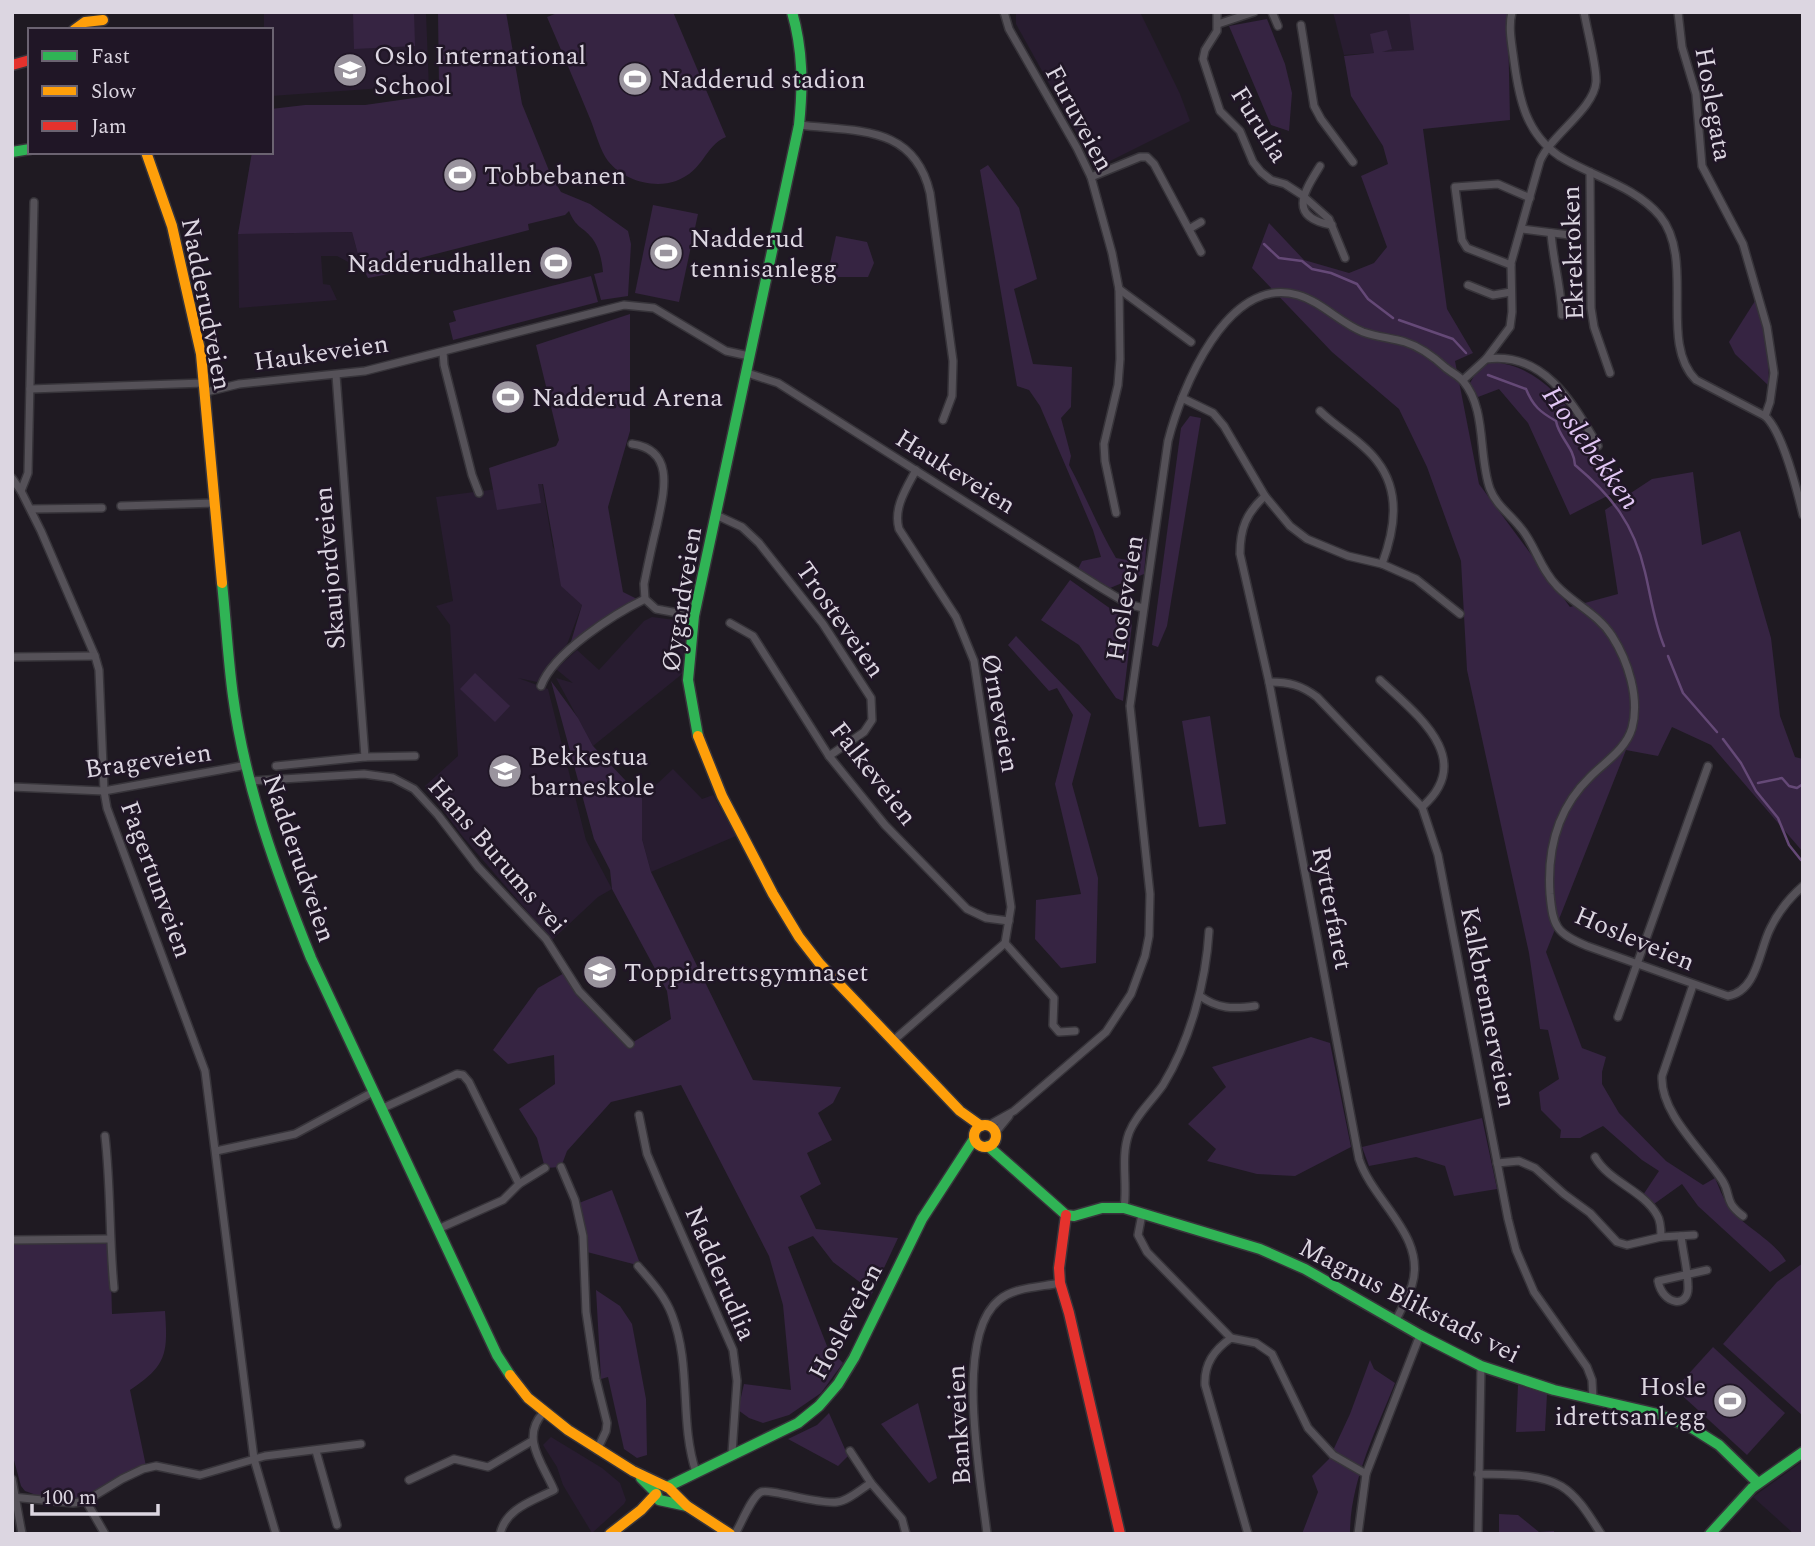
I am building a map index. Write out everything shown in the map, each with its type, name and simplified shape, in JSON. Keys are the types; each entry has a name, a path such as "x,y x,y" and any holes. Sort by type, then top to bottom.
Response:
{"street":[{"name":"Øygardveien","path":"792,12 799,36 803,69 799,125 694,616 689,656 689,698 696,736 709,772 794,932 820,964 985,1137 1070,1216"},
{"name":"Furuveien","path":"1004,12 1014,39 1091,177 1112,253 1119,289 1118,386 1104,444 1116,513"},
{"name":"Furulia","path":"1217,12 1215,36 1205,50 1203,59 1217,106 1240,131 1253,162 1261,172 1302,195 1322,212 1332,225 1345,258"},
{"path":"1218,24 1254,12"},
{"path":"1272,12 1278,26"},
{"name":"Ekrekroken","path":"1512,12 1511,37 1522,104 1529,124 1547,148 1569,163 1650,205 1667,226 1675,247 1679,337 1689,372 1696,380 1765,416"},
{"path":"1547,148 1589,100 1595,87 1595,70 1584,12"},
{"name":"Hoslegata","path":"1678,12 1682,47 1696,94 1702,166 1741,237 1767,327 1774,373 1765,416"},
{"path":"77,28 86,22 105,21"},
{"name":"Furulia","path":"1301,25 1314,106 1353,162"},
{"path":"799,125 857,132 893,140 903,145 921,167 930,193 953,361 952,396 943,420"},
{"name":"Ekrekroken","path":"1486,359 1510,327 1511,265 1540,160 1547,148"},
{"name":"Nadderudveien","path":"147,154 175,236 194,317 205,388 233,697 247,765 288,902 316,970 503,1367 519,1390 543,1413 643,1482 733,1534"},
{"path":"1091,177 1140,157 1147,157 1154,164 1201,252"},
{"path":"1302,195 1320,166"},
{"name":"Ekrekroken","path":"1590,172 1591,308 1594,327 1610,373"},
{"name":"Ekrekroken","path":"1511,265 1466,248 1462,240 1455,187 1498,184 1530,198"},
{"path":"21,491 28,473 34,202"},
{"path":"1189,229 1201,222"},
{"name":"Ekrekroken","path":"1522,229 1569,235"},
{"name":"Ekrekroken","path":"1551,233 1562,314"},
{"path":"1468,285 1493,295 1511,292"},
{"path":"1119,289 1191,342"},
{"name":"Hosleveien","path":"610,1534 644,1506 686,1483 694,1474 809,1416 835,1389 864,1338 921,1220 957,1164 1106,1032 1131,994 1145,956 1149,936 1150,894 1130,706 1168,441 1197,364 1220,331 1249,302 1271,294 1297,295 1364,332 1420,348 1463,380 1477,413 1487,477 1495,501 1521,528 1557,586 1598,617 1610,632 1628,670 1633,695 1632,728 1627,740 1589,778 1564,810 1552,849 1550,892 1554,924 1558,931 1568,938 1636,964 1728,996 1741,991 1748,984 1777,914 1803,886"},
{"name":"Haukeveien","path":"30,389 205,388 365,371 624,305 654,308 726,351 750,356"},
{"path":"443,352 444,365 479,493"},
{"path":"1463,380 1486,359 1496,357 1518,362 1540,372 1567,395 1598,446"},
{"name":"Haukeveien","path":"747,373 778,383 1098,586 1128,604 1143,608"},
{"name":"Skaujordveien","path":"336,375 365,757"},
{"path":"1182,398 1213,413 1224,426 1265,496 1285,520 1307,539 1348,556 1382,564 1416,579 1460,614"},
{"path":"1320,411 1363,447 1376,460 1384,474 1390,489 1394,518 1393,533 1382,564"},
{"path":"1765,416 1773,426 1781,445 1803,515"},
{"path":"632,444 649,450 659,459 665,486 644,584 645,599 656,609 694,616"},
{"name":"Ørneveien","path":"916,470 903,495 896,519 904,537 956,617 974,662 1009,885 1009,921 1005,943"},
{"name":"Fagertunveien","path":"12,478 31,509 95,656 100,678 104,791 113,830 205,1071 254,1459 276,1534"},
{"name":"Rytterfaret","path":"1265,496 1247,516 1240,533 1240,554 1269,682 1359,1160 1364,1173 1407,1237 1413,1256 1415,1270 1412,1284 1396,1320"},
{"path":"121,506 215,503"},
{"path":"31,509 102,508"},
{"name":"Trosteveien","path":"716,516 742,527 759,543 823,624 871,698 872,720 864,732 829,756"},
{"path":"541,686 556,663 591,631 645,599"},
{"name":"Falkeveien","path":"730,623 753,636 829,756 885,825 955,899 978,916 1009,921"},
{"path":"12,657 95,656"},
{"path":"1380,680 1420,717 1439,743 1443,780 1433,797 1422,807"},
{"name":"Kalkbrennerveien","path":"1269,682 1300,685 1317,697 1422,807 1438,855 1508,1219 1534,1292 1587,1367 1592,1380 1593,1400"},
{"path":"276,766 365,757 415,756"},
{"name":"Brageveien","path":"12,787 104,791 247,765"},
{"path":"1618,1017 1708,766"},
{"name":"Hans Burums vei","path":"251,780 364,774 393,778 414,789 488,879 547,939 579,991 630,1044"},
{"path":"1124,1209 1126,1143 1130,1131 1170,1072 1200,996 1209,931"},
{"path":"894,1040 1005,943 1054,998 1053,1026 1059,1032 1075,1031"},
{"path":"1693,985 1662,1076 1662,1086 1669,1105 1686,1133 1724,1183 1732,1208 1743,1216"},
{"path":"1200,996 1209,1003 1228,1009 1255,1006"},
{"path":"381,1109 457,1074 463,1075 520,1184"},
{"path":"216,1150 295,1134 373,1092"},
{"name":"Nadderudlia","path":"639,1115 647,1154 660,1187 733,1350 737,1381 732,1453"},
{"path":"106,1136 111,1205 109,1239 114,1287"},
{"path":"1595,1157 1604,1170 1647,1204 1657,1216 1661,1237"},
{"path":"1497,1163 1519,1161 1535,1168 1590,1213 1617,1242 1627,1245 1661,1237 1694,1235"},
{"path":"561,1167 575,1200 583,1236 586,1312 596,1379 607,1423 597,1450"},
{"path":"438,1229 503,1200 520,1184 545,1168"},
{"name":"Magnus Blikstads vei","path":"1070,1216 1102,1208 1124,1209 1216,1234 1286,1260 1481,1366 1533,1384 1657,1414 1692,1428 1720,1445 1758,1483"},
{"path":"1142,1214 1138,1235 1147,1252 1231,1338 1256,1343 1272,1353 1308,1429 1333,1455 1366,1474"},
{"path":"1070,1216 1059,1268 1060,1283 1120,1534"},
{"path":"1681,1236 1685,1273 1688,1287 1685,1298 1678,1302 1669,1301 1663,1296 1658,1281 1685,1273 1707,1270"},
{"path":"12,1240 109,1239"},
{"path":"638,1266 665,1300 676,1329 685,1367 687,1426 694,1474"},
{"name":"Bankveien","path":"987,1534 973,1409 974,1366 982,1320 997,1301 1010,1293 1060,1283"},
{"path":"1358,1534 1366,1474 1420,1335"},
{"path":"1231,1338 1214,1352 1208,1362 1205,1385 1248,1534"},
{"path":"1478,1534 1481,1366"},
{"path":"500,1534 505,1521 517,1508 554,1490 532,1441 532,1430 543,1413"},
{"path":"409,1480 454,1459 488,1467 532,1441"},
{"path":"14,1497 61,1503 86,1501 143,1469 166,1466 179,1472 200,1475 254,1459 361,1444"},
{"path":"316,1451 337,1525"},
{"path":"850,1451 871,1483 902,1519 906,1534"},
{"path":"1710,1534 1758,1483 1803,1452"},
{"path":"1478,1474 1541,1479 1561,1486 1576,1499 1601,1534"},
{"path":"12,1479 22,1534"},
{"path":"643,1482 644,1506"},
{"path":"733,1534 760,1492 770,1490 798,1499 839,1502 871,1483"},
{"path":"86,1501 106,1534"}],"shaded area":[{"name":"Oslo International School","path":"264,12 426,12 429,89 383,88 273,96 273,28 264,28"},
{"path":"353,12 414,12 415,46 354,49"},
{"path":"438,12 506,12 522,104 550,173 561,192 590,204 628,231 631,244 628,296 601,300 594,274 603,272 598,250 592,238 577,224 569,211 565,215 528,224 529,230 420,258 421,268 368,278 360,262 352,232 238,234 252,154 273,154 273,109 305,105 365,105 442,94 439,88"},
{"path":"560,12 673,12 726,137 713,146 693,171 676,181 648,183 630,178 614,168 603,152 547,17"},
{"path":"1016,12 1140,12 1180,94 1190,121 1096,168 1016,24"},
{"path":"1333,12 1409,12 1415,50 1344,55"},
{"path":"1409,12 1512,12 1508,26 1510,120 1423,129 1447,309 1473,353 1455,361 1479,484 1570,607 1618,594 1605,510 1652,479 1693,472 1702,545 1740,531 1771,638 1780,716 1795,757 1803,759 1803,852 1711,745 1672,727 1658,756 1626,750 1546,952 1582,1048 1606,1057 1602,1084 1619,1113 1666,1161 1703,1185 1715,1178 1733,1212 1773,1245 1786,1261 1770,1272 1698,1206 1682,1184 1654,1204 1643,1195 1659,1171 1603,1126 1580,1138 1560,1138 1561,1130 1541,1110 1539,1092 1559,1079 1548,1030 1540,1029 1529,953 1467,670 1461,561 1427,467 1399,409 1332,352 1252,268 1269,223 1304,260 1349,273 1374,263 1387,247 1361,176 1388,164 1383,146 1351,96 1344,56 1374,53 1370,34 1387,30 1392,49 1382,52 1414,50"},
{"path":"1267,19 1285,64 1292,93 1289,131 1271,125 1229,26"},
{"path":"988,165 1019,208 1037,279 1014,289 1033,364 1072,367 1071,407 1061,418 1071,456 1069,465 1116,558 1133,561 1138,540 1147,539 1144,574 1110,588 1078,569 1082,561 1101,557 1093,530 1040,406 1029,390 1017,386 980,170"},
{"name":"Nadderud tennisanlegg","path":"653,205 698,214 679,302 635,293"},
{"path":"352,232 360,262 352,264 337,256 321,256 323,284 330,285 337,300 239,308 238,234"},
{"path":"836,236 867,242 874,263 868,277 827,277"},
{"path":"591,276 598,302 453,340 449,323 456,321 453,311"},
{"path":"1755,301 1768,341 1769,386 1735,354 1729,342"},
{"path":"630,314 630,431 608,507 623,592 639,600 581,634 570,645 582,605 561,586 543,484 538,484 541,503 497,510 489,468 556,446 559,440 536,345"},
{"path":"1491,362 1514,367 1535,377 1553,391 1583,429 1619,490 1570,515 1528,423 1499,389 1478,397 1470,383 1477,371"},
{"path":"1190,416 1201,418 1167,626 1158,647 1152,645 1181,428"},
{"path":"542,483 553,547 582,605 563,655 537,682 518,678 548,689 586,840 612,889 598,897 552,940 463,837 425,786 458,756 450,625 436,606 453,601 436,497"},
{"path":"1070,580 1132,624 1123,701 1116,698 1079,645 1041,620"},
{"path":"652,617 691,622 687,670 593,746 556,678 573,683 556,669 577,650 599,670 644,621"},
{"path":"1016,636 1091,714 1072,784 1098,878 1096,963 1061,968 1035,939 1036,900 1081,894 1055,784 1073,715 1057,688 1049,691 1008,645"},
{"path":"475,673 510,706 495,722 460,689"},
{"path":"551,681 578,718 593,746 642,798 642,839 651,872 753,1080 841,1087 833,1103 818,1113 832,1140 807,1153 821,1184 800,1196 816,1229 898,1238 870,1298 861,1283 833,1262 813,1236 788,1247 827,1346 843,1363 821,1393 789,1415 763,1423 738,1410 744,1384 791,1390 783,1305 769,1256 681,1085 611,1102 567,1151 561,1167 545,1168 537,1138 519,1109 555,1084 554,1055 508,1064 493,1050 538,988 566,972 630,1044 671,1019 667,991 612,889 610,870 594,839"},
{"path":"1210,716 1226,824 1199,827 1182,721"},
{"path":"673,769 702,799 713,795 736,836 651,872 642,839 642,798"},
{"path":"1311,1037 1330,1043 1351,1147 1295,1176 1257,1174 1207,1161 1216,1149 1188,1124 1226,1087 1212,1067"},
{"path":"1482,1118 1497,1189 1454,1196 1445,1166 1416,1157 1369,1166 1362,1147"},
{"path":"612,1190 641,1266 587,1252 579,1203"},
{"path":"110,1242 112,1314 165,1311 166,1338 162,1357 152,1373 130,1390 146,1466 85,1499 39,1496 25,1491 21,1486 12,1453 12,1244"},
{"path":"1803,1263 1803,1416 1723,1344 1777,1282"},
{"path":"596,1290 620,1306 632,1324 646,1399 647,1455 637,1458 624,1449 608,1377 601,1379"},
{"name":"Hosle idrettsanlegg","path":"1713,1347 1785,1413 1747,1455 1675,1389"},
{"path":"1370,1360 1374,1369 1395,1383 1359,1476 1350,1534 1302,1534 1318,1492 1312,1476 1329,1459 1350,1414"},
{"path":"1518,1385 1547,1394 1545,1431 1516,1432"},
{"path":"918,1403 937,1478 929,1483 881,1424"},
{"path":"829,1413 848,1456 838,1466 788,1439 817,1425"},
{"path":"551,1437 602,1468 620,1483 626,1500 624,1504 592,1533 543,1445"},
{"path":"1803,1461 1803,1534 1794,1534 1753,1497"},
{"path":"1499,1514 1518,1515 1539,1532 1554,1531 1554,1534 1499,1534"}],"waterway":[{"name":"Hoslebekken","path":"1264,244 1279,258 1302,261 1312,269 1331,273 1357,284 1368,299 1393,318"},
{"name":"Hoslebekken","path":"1399,320 1453,339 1466,353"},
{"name":"Hoslebekken","path":"1488,375 1526,389 1538,408 1556,421 1575,465 1600,488 1620,512 1635,539 1664,646"},
{"name":"Hoslebekken","path":"1668,656 1683,693 1717,732"},
{"name":"Hoslebekken","path":"1723,739 1741,763 1756,791 1778,818 1789,845 1801,860"},
{"path":"1758,783 1782,778 1789,786 1797,788 1803,784"}],"traffic: fast":[{"path":"698,736 688,680 694,616 799,125 801,68 792,12"},
{"path":"12,152 28,149"},
{"path":"222,583 238,730 254,796 286,894 311,958 497,1355 510,1375"},
{"path":"667,1487 798,1423 819,1406 838,1384 854,1358 922,1219 974,1139"},
{"path":"988,1146 1066,1215"},
{"path":"1066,1215 1074,1216 1102,1208 1124,1208 1260,1249 1305,1269 1420,1335 1481,1366 1554,1390 1658,1414 1692,1428 1719,1445 1758,1483"},
{"path":"1710,1534 1752,1488 1803,1452"},
{"path":"641,1478 656,1493 659,1500 687,1506"}],"traffic: slow":[{"path":"77,28 85,22 103,20"},
{"path":"147,154 172,226 201,354 222,583"},
{"path":"698,736 722,796 773,894 799,937 820,964 960,1111 981,1126"},
{"path":"985,1125 995,1132 996,1136 989,1146 985,1147 975,1140 974,1136 981,1126 985,1125"},
{"path":"510,1375 528,1398 568,1430 633,1471 669,1488 687,1506 730,1534"},
{"path":"610,1534 641,1510 656,1494"}],"traffic: jam":[{"path":"12,65 28,61"},
{"path":"1066,1215 1059,1268 1060,1283 1120,1534"}],"place":[{"name":"Oslo International School","path":"350,70"},
{"name":"Nadderud stadion","path":"635,79"},
{"name":"Tobbebanen","path":"460,175"},
{"name":"Nadderud tennisanlegg","path":"666,253"},
{"name":"Nadderudhallen","path":"556,263"},
{"name":"Nadderud Arena","path":"508,397"},
{"name":"Bekkestua barneskole","path":"505,771"},
{"name":"Toppidrettsgymnaset","path":"600,972"},
{"name":"Hosle idrettsanlegg","path":"1730,1401"}]}
